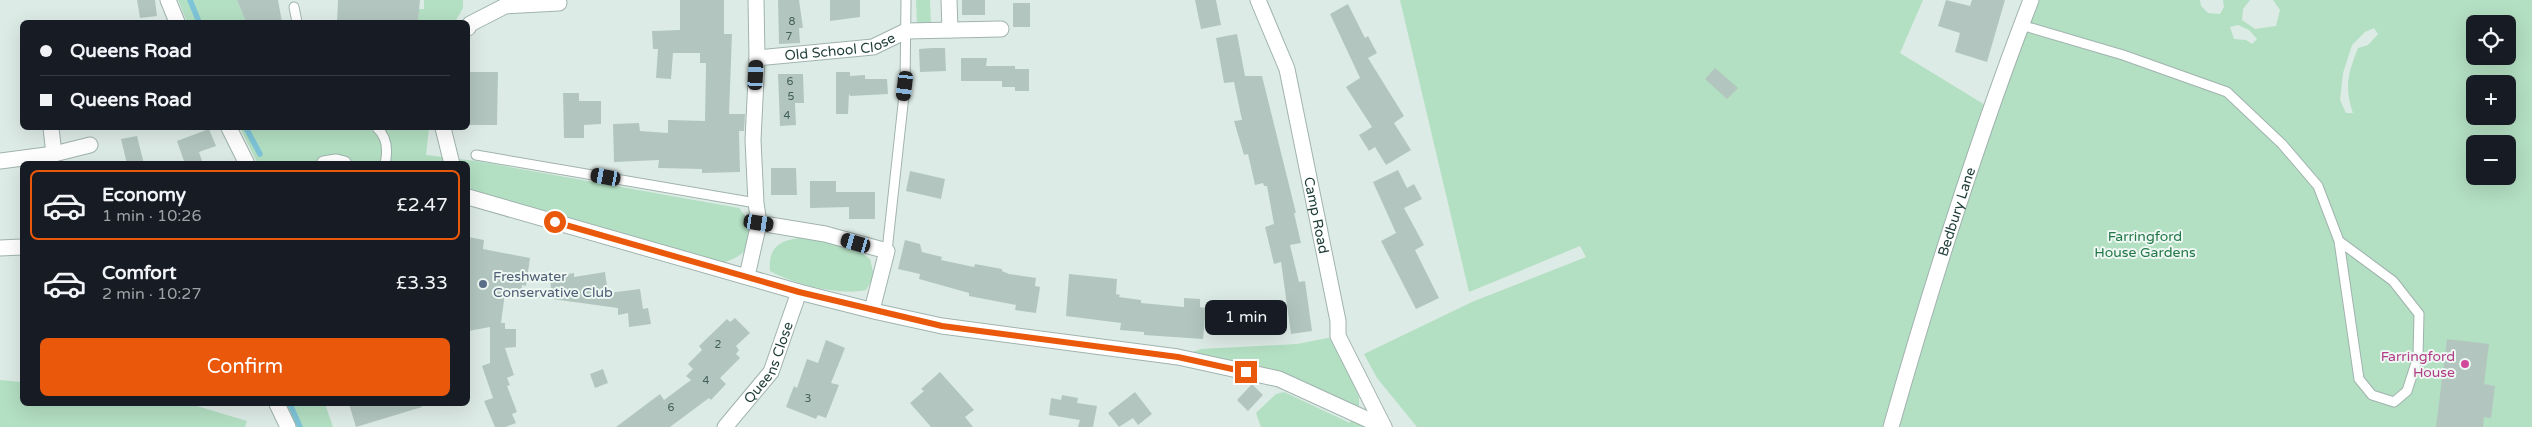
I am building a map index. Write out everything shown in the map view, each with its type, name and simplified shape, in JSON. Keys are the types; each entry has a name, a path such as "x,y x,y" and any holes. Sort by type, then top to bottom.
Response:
{"street":[{"path":"168,0 176,20"},
{"path":"747,276 759,223 756,203 753,140 757,58 756,0"},
{"path":"949,0 950,30"},
{"name":"Camp Road","path":"1258,0 1287,70 1338,321 1338,336 1383,427"},
{"name":"Bedbury Lane","path":"1891,427 1955,213 1988,115 2031,0"},
{"path":"470,24 505,6 559,3"},
{"name":"Old School Close","path":"757,58 873,47 906,30 1001,29"},
{"path":"51,130 54,154"},
{"path":"230,130 246,161"},
{"path":"444,130 451,161"},
{"path":"0,161 54,154 90,145"},
{"path":"470,198 799,292 942,326 1178,357 1270,377 1297,387 1383,427"},
{"path":"759,223 825,234 887,251 872,310"},
{"path":"0,248 20,247"},
{"name":"Queens Close","path":"725,427 770,372 799,292"},
{"path":"278,406 288,427"}],"lane":[{"path":"887,251 905,86 906,0"},
{"path":"294,7 297,20"},
{"path":"2021,25 2123,56 2227,92 2282,144 2318,186 2338,240 2359,379 2372,395 2394,402 2407,390 2418,357 2419,314 2393,281 2338,240"},
{"path":"379,130 384,134 386,161"},
{"path":"476,155 756,203"}],"green space":[{"path":"178,0 237,0 245,20 186,20"},
{"path":"424,0 463,0 463,8 456,20 418,20 419,9 424,9"},
{"path":"916,0 930,0 931,25 917,25"},
{"path":"1400,0 1923,0 1900,53 1985,105 1884,427 1417,427 1377,378 1364,354 1472,302 1586,257 1580,246 1469,292"},
{"name":"Farringford House Gardens","path":"2038,0 2200,0 2201,6 2208,13 2220,14 2224,7 2223,0 2250,0 2243,9 2242,20 2255,29 2276,26 2280,10 2273,0 2532,0 2532,427 1898,427 1993,118","holes":["2238,25 2249,30 2257,39 2252,44 2246,40 2234,39 2230,27","2374,28 2378,34 2368,45 2358,48 2352,65 2348,87 2353,113 2346,113 2340,100 2343,73 2352,45 2365,32"]},
{"path":"241,130 429,130 426,155 476,161 739,208 753,226 752,234 748,246 741,254 722,263 470,195 470,161 344,161 336,159 324,161 256,161"},
{"path":"815,237 852,246 870,259 874,276 866,290 843,291 817,288 770,271 772,253 776,247 789,240"},
{"path":"1338,336 1337,347 1359,397 1359,414 1384,427 1261,427 1256,413 1276,394 1284,392 1350,423 1354,404 1345,404 1178,357 1201,349 1297,344"},
{"path":"0,380 20,382 20,406 197,406 247,421 245,427 0,427"},
{"path":"280,406 326,406 333,427 291,427"}],"building":[{"path":"137,0 155,0 157,16 140,18"},
{"path":"237,0 278,0 282,20 245,20"},
{"path":"338,0 420,0 418,20 337,20"},
{"path":"680,0 724,0 724,34 732,34 729,114 745,114 744,131 739,131 740,172 702,173 702,169 658,168 659,160 614,162 613,124 639,123 640,131 668,133 668,120 705,121 706,63 700,63 700,53 673,53 671,79 656,78 658,49 653,49 652,31 680,30"},
{"path":"778,0 799,0 803,28 799,28 800,43 779,44"},
{"path":"830,0 860,0 860,17 830,21"},
{"path":"962,0 985,0 985,15 962,15"},
{"path":"1195,0 1216,0 1221,25 1201,29"},
{"path":"1946,0 1970,6 1972,0 2005,0 1987,62 1955,52 1960,33 1938,26"},
{"path":"1013,3 1030,3 1030,27 1013,27"},
{"path":"1348,4 1365,38 1368,36 1377,53 1368,58 1404,116 1394,123 1411,150 1386,165 1375,147 1369,151 1359,135 1372,127 1346,87 1360,78 1330,14"},
{"path":"1237,34 1245,76 1262,76 1296,213 1294,213 1301,243 1290,245 1299,282 1305,281 1312,331 1291,334 1281,262 1274,264 1265,227 1274,224 1267,186 1264,186 1263,183 1255,185 1248,154 1244,155 1234,121 1242,120 1234,82 1224,83 1216,38"},
{"path":"945,48 946,71 920,72 919,49"},
{"path":"961,58 987,58 986,66 1015,66 1015,69 1029,69 1029,91 1015,91 1015,87 1002,87 1002,81 961,81"},
{"path":"1715,68 1738,88 1727,99 1705,79"},
{"path":"470,72 498,72 497,125 470,125"},
{"path":"836,72 850,72 850,76 865,75 865,79 887,79 888,94 850,96 849,93 848,114 836,114"},
{"path":"778,74 803,74 804,103 795,103 796,125 780,126"},
{"path":"563,93 579,93 579,101 601,101 601,124 584,125 584,138 564,138"},
{"path":"209,130 216,146 199,152 202,161 184,161 177,141"},
{"path":"137,136 143,161 126,161 121,139"},
{"path":"771,168 796,168 797,195 771,195"},
{"path":"1398,170 1407,188 1414,184 1422,199 1404,208 1424,245 1415,250 1439,298 1416,309 1381,241 1396,233 1373,182"},
{"path":"910,171 945,179 941,199 906,191"},
{"path":"810,181 836,181 836,192 875,192 875,219 849,219 849,207 810,208"},
{"path":"470,237 484,240 483,249 530,258 526,286 522,285 521,295 505,293 501,323 505,323 505,329 516,329 516,347 505,348 514,375 507,378 510,385 507,386 517,412 512,414 516,423 505,427 495,427 484,401 493,398 482,366 490,363 490,327 470,331"},
{"path":"905,240 920,244 922,252 942,257 941,260 974,267 975,264 1002,269 1002,271 1009,274 1036,278 1035,286 1040,287 1036,313 1015,310 1016,305 969,296 969,293 919,279 920,274 898,269"},
{"path":"605,272 608,293 640,289 643,309 648,308 651,324 629,327 628,313 618,315 618,308 552,299 550,277 574,273 574,277"},
{"path":"1069,274 1117,279 1116,294 1120,295 1119,297 1141,300 1141,303 1184,307 1184,298 1200,299 1200,307 1206,308 1203,339 1144,335 1144,332 1120,330 1121,323 1066,316"},
{"path":"735,318 750,333 736,346 739,350 736,354 740,358 720,378 726,384 711,400 709,398 670,427 616,427 660,394 664,400 691,380 686,376 693,369 688,364 702,350 699,346 727,319 730,322"},
{"name":"Farringford House","path":"2447,339 2489,344 2484,384 2495,386 2491,418 2484,417 2483,427 2436,427"},
{"path":"826,340 845,348 831,383 839,385 826,418 818,415 816,419 786,407 794,386 797,388 807,359 818,363"},
{"path":"603,369 608,383 595,388 590,374"},
{"path":"940,372 974,410 965,417 973,427 931,427 910,403 924,391 921,389"},
{"path":"1252,384 1263,395 1248,411 1237,400"},
{"path":"1135,392 1152,414 1138,425 1133,418 1119,427 1108,413"},
{"path":"1062,395 1078,398 1077,403 1097,406 1093,427 1078,427 1080,420 1049,415 1051,398 1061,400"},
{"path":"350,406 422,407 356,427"}],"waterway":[{"path":"190,0 198,20"},
{"path":"247,130 260,154"},
{"path":"291,406 300,427"}],"place":[{"name":"Freshwater Conservative Club","path":"483,284"},
{"name":"Farringford House","path":"2465,364"}],"route":[{"path":"555,222 799,292 942,326 1178,357 1246,372"}]}
